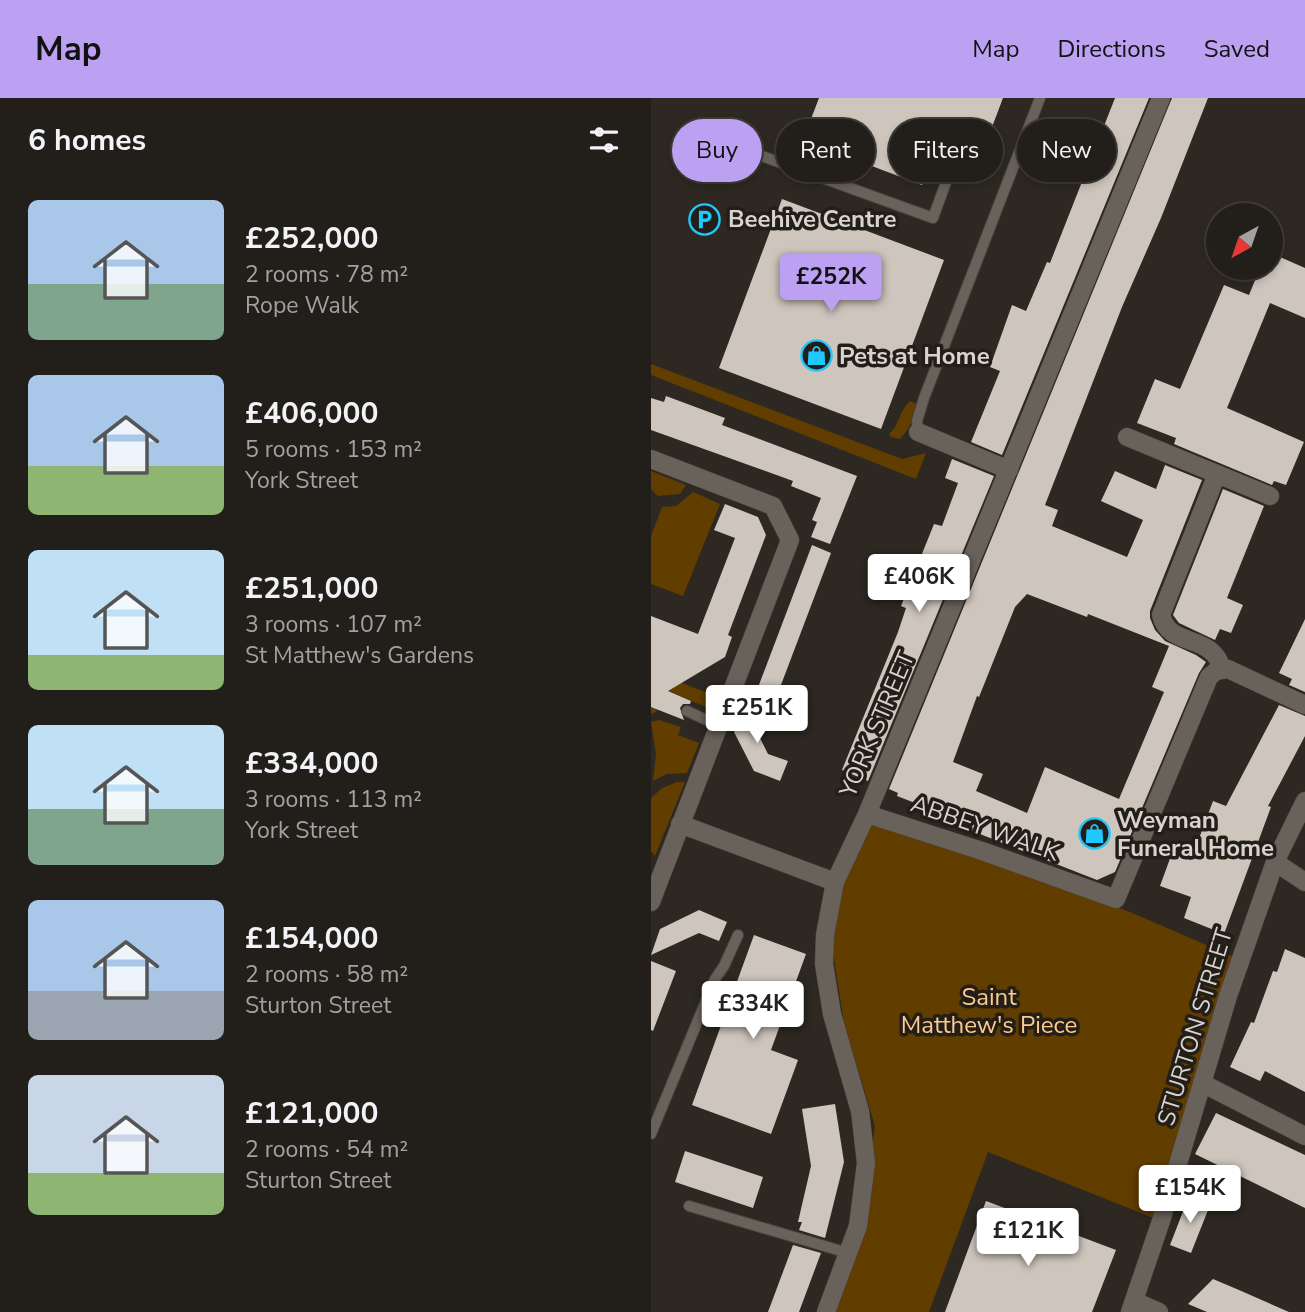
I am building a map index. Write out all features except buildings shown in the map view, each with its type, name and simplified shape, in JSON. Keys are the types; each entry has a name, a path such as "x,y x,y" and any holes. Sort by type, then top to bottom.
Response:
{"street":[{"name":"YORK STREET","path":"827,1312 858,1226 866,1163 860,1111 832,1014 824,964 825,935 835,882 867,814 1161,98"},
{"path":"918,432 1009,470"},
{"path":"1127,437 1270,496"},
{"path":"651,459 773,506 790,540 651,902"},
{"path":"1217,474 1160,615 1163,624 1172,632 1210,648 1219,656 1222,668 1305,705"},
{"name":"ABBEY WALK","path":"867,814 982,851 1116,899 1204,687 1209,677 1222,668"},
{"name":"STURTON STREET","path":"1132,1306 1161,1220 1228,996 1275,862 1305,801"},
{"path":"680,824 835,882"},
{"path":"1275,862 1305,882"},
{"path":"1202,1083 1305,1136"},
{"path":"1132,1306 1159,1312"}],"lane":[{"path":"918,432 917,421 924,398 1040,98"},
{"path":"762,156 933,218 946,182"},
{"path":"687,711 717,725"},
{"path":"651,1134 715,979 724,967 738,935"},
{"path":"689,1206 848,1253"}],"green space":[{"path":"651,364 902,459 926,453 916,479 651,375"},
{"path":"910,401 916,404 911,423 900,439 891,437 889,434"},
{"path":"651,471 686,485 680,494 658,496 651,489"},
{"path":"693,492 720,504 683,596 651,584 651,536 662,507 676,506"},
{"path":"651,671 718,697 712,710 665,689 656,712 651,714"},
{"path":"659,720 681,727 678,735 699,743 687,773 667,774 653,781 656,754 651,722"},
{"path":"685,782 655,856 651,851 651,798 662,788"},
{"name":"Saint Matthew's Piece","path":"873,820 1130,912 1241,960 1161,1221 988,1152 929,1312 831,1312 870,1161 875,1126 844,1022 831,941 841,884"}],"place":[{"name":"Beehive Centre","path":"705,219"},
{"name":"Pets at Home","path":"816,356"},
{"name":"Weyman Funeral Home","path":"1094,834"}]}
